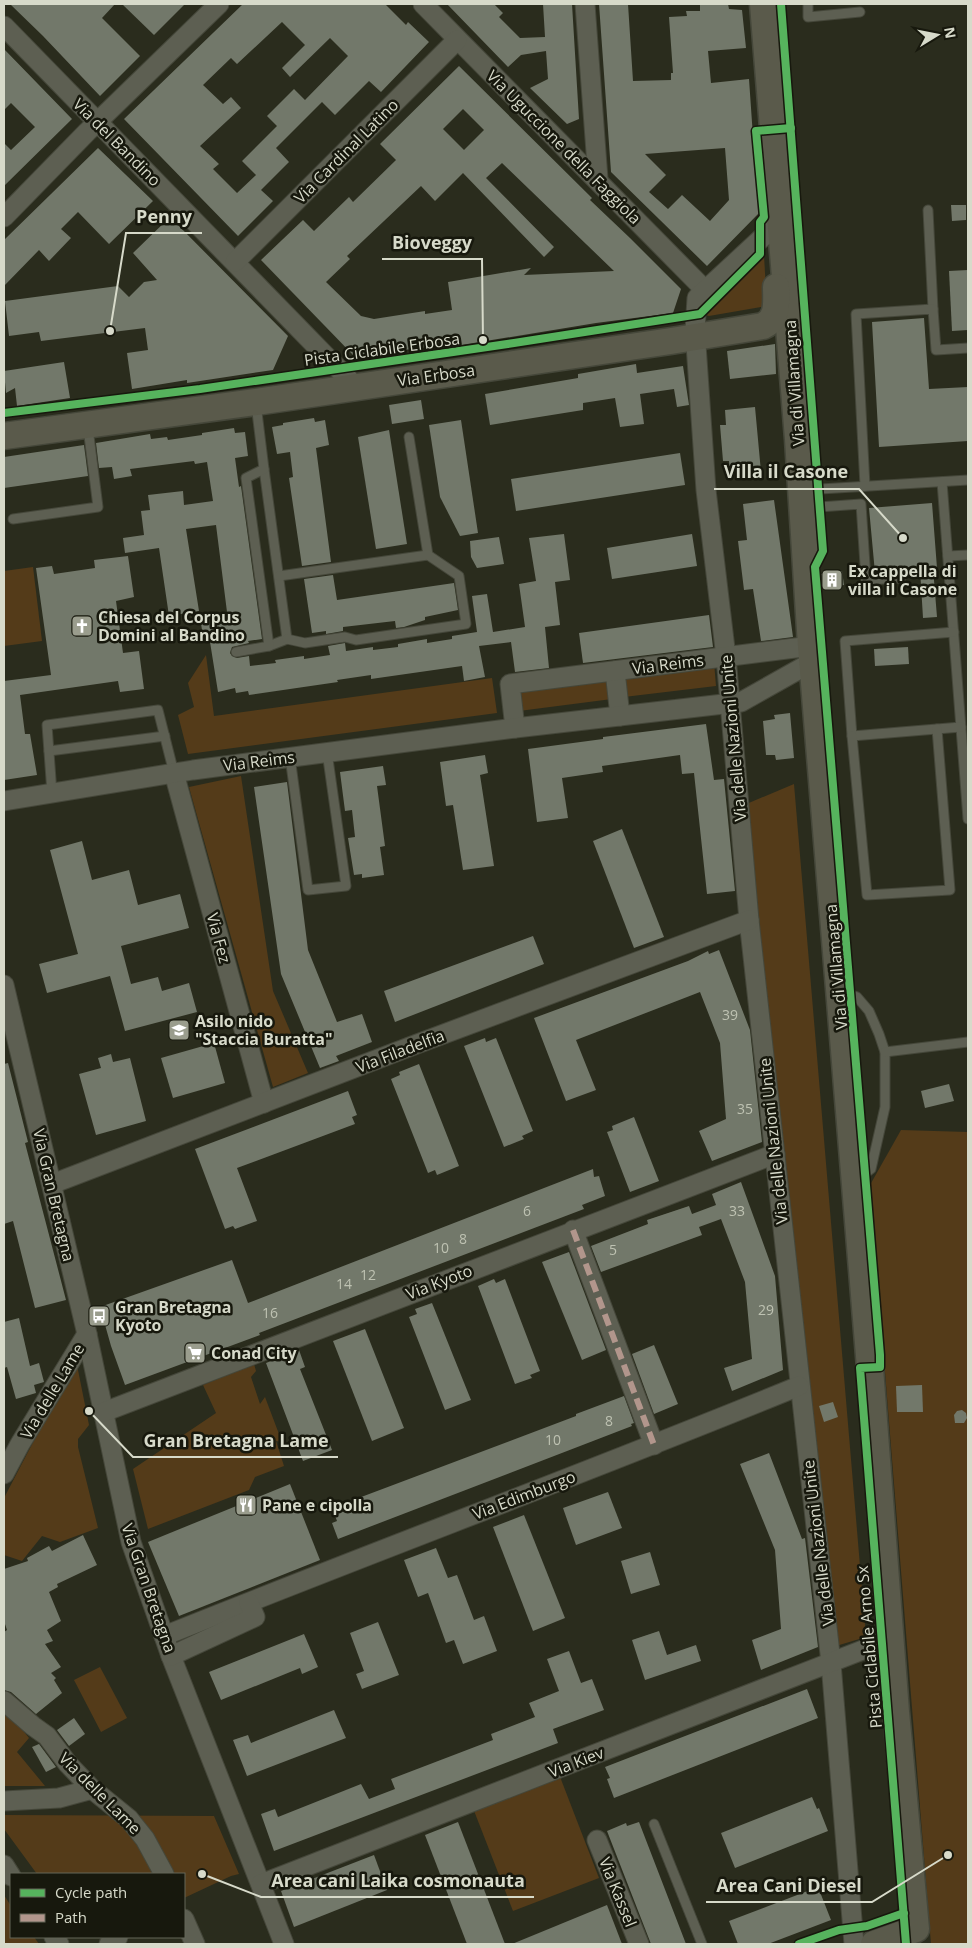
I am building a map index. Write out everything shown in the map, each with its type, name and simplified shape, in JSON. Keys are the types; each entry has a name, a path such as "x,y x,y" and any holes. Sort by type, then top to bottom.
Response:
{"main road":[{"name":"Via di Villamagna","path":"763,4 802,499 811,654 916,1929 874,1944"},
{"name":"Via Erbosa","path":"4,436 256,402 763,326 773,318 776,310 780,223"}],"street":[{"path":"4,217 219,4"},
{"name":"Via Uguccione della Faggiola","path":"423,4 598,179 705,290"},
{"path":"584,4 598,179"},
{"name":"Via del Bandino","path":"4,26 356,387"},
{"name":"Via Cardinal Latino","path":"235,262 457,40"},
{"path":"705,290 780,223"},
{"name":"Via delle Nazioni Unite","path":"705,290 697,298 696,337 706,490 726,657 749,920 831,1663 854,1944"},
{"name":"Via Reims","path":"515,728 510,684 726,657 811,654"},
{"name":"Via Reims","path":"4,801 174,773 327,752 741,702 811,654"},
{"name":"Via Reims","path":"615,671 620,716"},
{"name":"Via Fez","path":"174,773 264,1103"},
{"name":"Via Filadelfia","path":"52,1184 426,1040 749,920"},
{"name":"Via Gran Bretagna","path":"4,985 87,1334 130,1542 171,1656 284,1944"},
{"name":"Via Kyoto","path":"104,1412 573,1230 775,1154"},
{"path":"573,1230 654,1446"},
{"name":"Via delle Lame","path":"4,1474 20,1444 87,1334"},
{"name":"Via Edimburgo","path":"164,1636 654,1446 799,1386"},
{"path":"171,1656 255,1617 249,1603"},
{"name":"Via Kiev","path":"261,1884 891,1639"},
{"name":"Via delle Lame","path":"4,1701 47,1736 68,1764 92,1789 122,1812 137,1829 154,1854 164,1873"},
{"path":"4,1800 59,1798 92,1789"},
{"name":"Via Kassel","path":"597,1840 639,1944"},
{"path":"185,1921 195,1944"}],"lane":[{"path":"808,4 808,17 860,12"},
{"path":"928,210 936,350 968,348"},
{"path":"865,486 856,314 933,309"},
{"path":"256,402 287,638"},
{"path":"13,519 98,507 87,425"},
{"path":"410,437 428,555"},
{"path":"264,469 246,478 269,646"},
{"path":"802,499 865,486 968,480"},
{"path":"942,482 961,727 966,764 968,819"},
{"path":"802,499 861,504 866,580 901,578"},
{"path":"236,652 269,646 287,638 305,643 345,637 356,640 466,624 459,576 428,555 279,576"},
{"path":"948,556 968,555"},
{"path":"937,729 950,890 867,895 845,641 954,632"},
{"path":"52,793 46,725 158,710 174,773"},
{"path":"852,736 961,727"},
{"path":"49,751 165,736"},
{"path":"290,757 308,890 346,886 327,752"},
{"path":"838,991 857,997 869,1010 884,1052 885,1107 871,1168 854,1182"},
{"path":"884,1052 968,1042"},
{"path":"654,1824 702,1944"}],"shaded area":[{"path":"764,256 767,306 706,315 706,313"},
{"path":"33,567 42,641 4,646 4,571"},
{"path":"206,655 214,716 492,678 497,713 188,754 178,715 194,707 188,683"},
{"path":"714,662 716,686 624,697 621,674"},
{"path":"609,677 612,699 519,711 517,689"},
{"path":"241,776 273,991 308,1073 273,1087 189,787"},
{"path":"794,784 866,1637 836,1646 744,805"},
{"path":"901,1130 968,1132 968,1944 931,1944 870,1185"},
{"path":"76,1360 89,1425 78,1439 78,1447 98,1528 60,1542 42,1536 22,1561 4,1555 4,1498"},
{"path":"254,1364 256,1371 251,1377 260,1404 265,1397 282,1442 276,1441 284,1466 255,1477 249,1490 148,1529 133,1469 216,1413 203,1385"},
{"path":"100,1667 127,1718 101,1732 74,1680"},
{"path":"4,1707 29,1738 17,1752 45,1786 4,1786"},
{"path":"557,1769 599,1878 513,1911 471,1803"},
{"path":"4,1815 214,1816 239,1874 185,1898 185,1873 36,1873 4,1829"},
{"path":"4,1895 10,1904 10,1938 35,1938 39,1944 4,1944"}],"building":[{"path":"10,4 115,4 102,18 140,56 100,96"},
{"path":"122,4 185,4 154,35"},
{"path":"243,4 385,4 406,25 408,22 429,42 381,92 369,81 335,115 322,102 276,148 289,162 261,190 273,201 238,236 124,119","holes":["282,22 305,45 282,68 290,77 330,38 348,56 305,100 294,89 267,116 277,126 242,161 256,175 237,193 213,169 219,164 200,146 241,108 231,97 223,104 203,85 231,58 237,64"]},
{"path":"447,4 494,4 503,13 499,17 520,38 545,37 543,4 572,4 579,119 567,124 530,88 548,79 546,51 521,55 508,67"},
{"path":"599,4 628,4 633,81 671,80 671,73 673,73 669,17 687,16 686,11 700,11 700,4 728,4 729,9 742,10 746,48 708,51 711,83 749,79 760,212 707,266 611,172","holes":["725,148 729,200 710,221 682,195 668,209 649,192 666,175 645,154"]},
{"path":"4,49 72,119 4,186 4,143 11,150 35,127 11,103 4,110"},
{"path":"459,66 592,198 590,200 681,289 673,313 596,323 437,349 437,346 354,356 261,260 303,220 314,231 349,197 353,202 396,160 380,144","holes":["463,109 484,130 464,150 443,129","502,163 614,271 524,275 531,268 448,282 452,310 425,314 425,311 374,319 361,316 326,282 350,259 347,256 421,186 435,201 463,173 544,257 554,247 486,178"]},
{"path":"98,148 153,201 109,244 78,212 61,229 71,238 49,261 39,250 4,286 4,240"},
{"path":"951,205 966,205 966,220 952,221"},
{"path":"170,217 288,336 273,370 187,383 187,380 132,389 127,353 148,350 145,328 41,341 39,332 9,336 5,301 118,286 129,297 144,282 157,280 133,253"},
{"path":"968,270 968,330 952,331 949,271"},
{"path":"924,318 929,389 968,387 968,441 879,447 872,322"},
{"path":"775,344 776,374 730,379 727,351"},
{"path":"64,362 70,398 17,406 15,388 6,393 4,371"},
{"path":"636,364 637,373 683,366 689,405 677,407 674,389 640,394 644,424 620,427 615,398 583,403 583,410 490,425 485,394 578,378 578,374"},
{"path":"421,400 424,419 392,424 389,405"},
{"path":"755,407 761,472 730,475 729,461 723,461 720,425 726,425 725,410"},
{"path":"314,418 315,422 325,420 329,445 316,448 331,562 302,566 289,478 293,477 290,452 277,454 272,427 283,425 283,423"},
{"path":"461,420 478,533 460,536 440,497 429,425"},
{"path":"234,428 235,433 245,432 248,456 235,458 239,487 241,486 262,639 248,641 249,643 232,647 230,653 232,656 237,658 249,656 250,666 276,663 275,660 304,656 304,659 330,655 328,646 345,643 346,651 373,647 373,650 398,647 398,644 427,639 427,643 452,639 452,636 477,632 472,596 487,594 493,632 525,627 519,584 536,581 529,538 564,534 570,580 555,582 560,625 545,627 549,668 515,672 511,642 479,646 485,677 464,681 462,666 371,679 371,675 337,680 338,682 249,695 248,691 236,693 235,688 218,692 210,642 204,643 200,617 227,612 216,525 186,529 199,611 169,616 159,548 125,553 123,538 144,535 141,511 150,510 148,495 183,491 184,505 213,501 207,462 195,464 194,461 130,469 132,476 114,479 112,467 99,468 96,443 150,434 151,439 167,437 168,440"},
{"path":"389,430 407,544 376,549 358,437"},
{"path":"84,445 88,476 4,488 4,457"},
{"path":"680,453 685,485 516,511 511,479"},
{"path":"774,500 793,637 761,641 753,589 744,590 738,541 747,540 743,504"},
{"path":"932,503 937,568 933,568 937,617 923,618 920,569 875,573 869,508"},
{"path":"692,534 697,566 612,579 607,548"},
{"path":"499,537 504,564 477,568 471,557 470,541"},
{"name":"Chiesa del Corpus Domini al Bandino","path":"128,556 134,597 116,601 123,653 139,651 144,689 120,692 118,681 20,695 25,734 30,734 37,775 4,780 4,681 51,675 36,568 52,566 54,574 95,568 94,560"},
{"name":"Ex cappella di villa il Casone","path":"842,571 844,585 823,588 821,574"},
{"path":"333,575 337,600 454,583 458,610 425,617 425,620 404,627 396,628 395,621 343,627 343,631 326,634 326,631 312,633 304,579"},
{"path":"709,615 713,647 583,663 579,633"},
{"path":"908,647 909,664 875,666 874,649"},
{"path":"790,713 794,758 776,760 775,755 766,755 763,721 775,719 774,715"},
{"path":"706,724 714,780 724,779 735,891 707,894 694,773 682,774 680,755 602,766 603,772 562,778 568,818 537,822 528,749"},
{"path":"485,755 488,773 480,775 494,866 463,870 453,805 446,806 440,762"},
{"path":"383,766 386,785 377,786 385,846 380,847 384,875 362,878 362,874 354,875 348,838 355,837 352,810 345,811 340,772"},
{"path":"287,782 308,950 337,1022 362,1014 372,1042 336,1056 339,1061 320,1068 281,974 254,787"},
{"path":"622,829 664,937 634,948 593,841"},
{"path":"82,841 92,880 129,870 138,905 180,894 189,928 121,946 131,984 158,977 162,991 189,983 197,1012 125,1031 110,976 47,993 39,964 78,954 50,850"},
{"path":"533,936 544,964 395,1022 384,991"},
{"path":"719,950 750,1030 762,1142 712,1161 699,1131 726,1119 720,1043 700,992 576,1040 596,1090 566,1101 534,1018 688,961 708,951 709,954"},
{"path":"485,1038 486,1042 496,1038 533,1131 522,1136 524,1139 504,1147 464,1046"},
{"path":"214,1043 225,1083 173,1098 161,1058"},
{"path":"111,1054 113,1062 130,1058 146,1121 96,1135 79,1074 101,1068 98,1058"},
{"path":"8,1063 28,1142 25,1143 66,1300 35,1308 13,1221 4,1224 4,1064"},
{"path":"419,1064 459,1166 437,1175 435,1170 428,1173 391,1079 400,1075 399,1072"},
{"path":"949,1084 954,1101 925,1108 921,1091"},
{"path":"348,1091 357,1115 352,1117 355,1124 237,1168 257,1221 235,1229 233,1226 225,1229 195,1149"},
{"path":"634,1117 659,1181 630,1192 607,1132 613,1130 612,1126"},
{"path":"593,1169 594,1177 599,1176 605,1196 582,1205 584,1209 259,1333 260,1335 125,1385 100,1307 232,1260 248,1303"},
{"path":"741,1182 775,1276 783,1370 732,1391 724,1368 752,1359 745,1282 721,1219 699,1227 702,1235 601,1272 591,1246 648,1224 647,1220 689,1206 692,1214 716,1205 712,1194"},
{"path":"569,1252 606,1350 582,1360 542,1262"},
{"path":"494,1279 496,1283 505,1279 540,1371 530,1375 532,1378 515,1384 478,1286"},
{"path":"432,1303 471,1400 445,1410 409,1317 417,1314 415,1309"},
{"path":"19,1318 30,1366 39,1363 44,1382 34,1385 36,1393 16,1399 7,1367 4,1368 4,1322"},
{"path":"365,1329 404,1428 372,1441 333,1341"},
{"path":"654,1345 678,1404 654,1414 632,1354"},
{"path":"299,1350 305,1367 300,1369 332,1450 303,1461 266,1363"},
{"path":"922,1385 923,1412 897,1412 896,1386"},
{"path":"624,1396 634,1423 631,1424 632,1426 338,1539 332,1523 337,1521 332,1508"},
{"path":"833,1402 838,1417 824,1422 819,1406"},
{"path":"962,1410 966,1413 967,1418 964,1423 955,1423 954,1415 957,1411"},
{"path":"769,1453 802,1539 805,1538 818,1647 761,1670 752,1640 781,1629 775,1550 740,1464"},
{"path":"290,1484 320,1560 179,1616 148,1542"},
{"path":"608,1492 622,1528 576,1545 563,1508"},
{"path":"524,1515 565,1618 533,1631 493,1527"},
{"path":"83,1535 97,1565 57,1584 58,1587 49,1592 61,1621 47,1630 53,1641 45,1644 61,1667 51,1673 56,1678 54,1680 62,1693 36,1714 11,1692 4,1690 4,1632 7,1630 4,1621 4,1569 28,1561 27,1558 49,1546 52,1551"},
{"path":"436,1548 448,1578 457,1575 474,1620 484,1616 497,1651 463,1664 454,1640 446,1643 428,1593 418,1597 404,1560"},
{"path":"650,1552 660,1585 631,1594 621,1561"},
{"path":"378,1622 399,1675 362,1689 356,1674 364,1671 350,1633"},
{"path":"659,1631 667,1655 696,1645 701,1661 645,1680 632,1640"},
{"path":"304,1634 318,1667 302,1674 300,1668 221,1700 209,1672"},
{"path":"569,1651 581,1683 592,1679 604,1710 553,1729 558,1743 274,1851 261,1814 275,1809 278,1817 361,1784 369,1799 395,1789 391,1779 493,1740 491,1734 535,1717 529,1703 559,1691 547,1659"},
{"path":"807,1689 818,1718 614,1798 607,1779 610,1778 605,1767"},
{"path":"334,1710 346,1738 247,1776 233,1740 248,1735 251,1743"},
{"path":"74,1718 85,1734 69,1746 57,1730"},
{"path":"39,1744 56,1767 46,1772 32,1747"},
{"path":"812,1797 817,1809 819,1808 828,1831 735,1868 721,1833"},
{"path":"458,1822 505,1944 467,1944 425,1835"},
{"path":"639,1822 686,1944 651,1944 607,1831 626,1823 627,1826"},
{"path":"374,1855 387,1890 294,1927 281,1891"},
{"path":"818,1887 831,1920 768,1944 738,1944 729,1921"},
{"path":"607,1905 622,1944 512,1944"}],"marked path":[{"path":"573,1230 654,1445"}],"cycle path":[{"name":"Pista Ciclabile Arno Sx","path":"781,4 823,551 815,567 880,1355 880,1367 860,1368 906,1944"},
{"name":"Pista Ciclabile Erbosa","path":"4,413 200,389 700,314 760,254 760,222 764,217 756,131 791,128"},
{"path":"799,1944 839,1930 867,1926 904,1913"}],"place":[{"name":"Penny","path":"110,331"},
{"name":"Bioveggy","path":"483,340"},
{"name":"Villa il Casone","path":"903,538"},
{"name":"Ex cappella di villa il Casone","path":"832,580"},
{"name":"Chiesa del Corpus Domini al Bandino","path":"82,626"},
{"name":"Asilo nido \"Staccia Buratta\"","path":"179,1030"},
{"name":"Gran Bretagna Kyoto","path":"99,1316"},
{"name":"Conad City","path":"195,1353"},
{"name":"Gran Bretagna Lame","path":"89,1411"},
{"name":"Pane e cipolla","path":"246,1505"},
{"name":"Area Cani Diesel","path":"948,1855"},
{"name":"Area cani Laika cosmonauta","path":"202,1874"}]}
